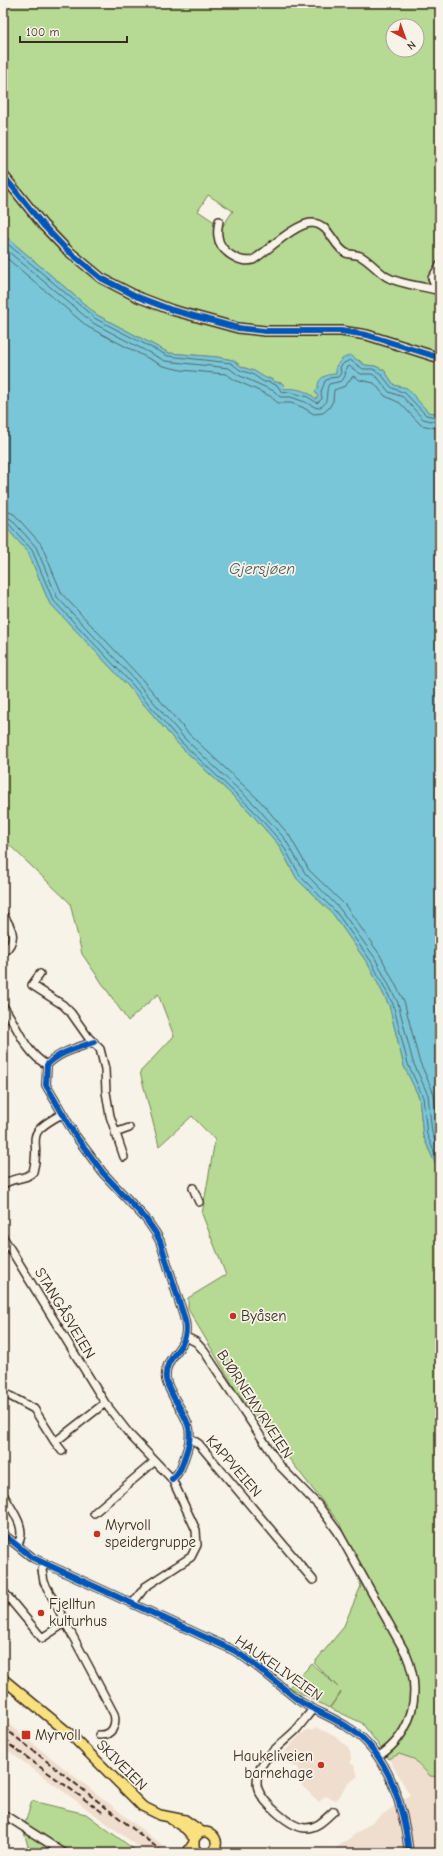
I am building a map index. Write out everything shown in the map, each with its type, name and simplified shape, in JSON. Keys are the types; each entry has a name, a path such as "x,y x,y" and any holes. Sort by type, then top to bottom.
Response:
{"main road":[{"path":"3,175 43,224 66,249 101,278 138,297 172,310 238,328 265,331 341,330 367,335 440,358"},
{"name":"SKIVEIEN","path":"3,1679 72,1735 142,1806 170,1818 186,1829 194,1841 199,1853"},
{"name":"SKIVEIEN","path":"170,1818 180,1818 194,1825 202,1832 210,1832 216,1838 216,1851"},
{"path":"187,1853 194,1841 202,1832"}],"street":[{"path":"219,221 218,237 221,245 237,258 248,262 290,233 304,225 312,223 320,225 347,254 359,255 388,277 438,290"},
{"path":"438,290 432,278 440,265"},
{"path":"3,915 13,932 12,942 3,952"},
{"path":"40,974 32,985 56,999 71,1013 88,1037 100,1049 103,1058 110,1116 124,1157"},
{"path":"3,1006 28,1049 37,1059 47,1065"},
{"path":"94,1042 58,1055 47,1065 46,1085 62,1114 88,1155 117,1189 146,1219 155,1232 160,1241 184,1316 187,1329 186,1337"},
{"path":"3,1185 10,1180 28,1177 33,1172 35,1134 46,1123 62,1114"},
{"path":"115,1133 129,1128"},
{"path":"193,1188 199,1202"},
{"name":"STANGÅSVEIEN","path":"3,1237 105,1403 130,1435 172,1479 196,1530 198,1540 196,1549 187,1560 145,1587 133,1603"},
{"name":"KAPPVEIEN","path":"186,1337 168,1366 166,1378 169,1388 190,1428 190,1438 199,1444 314,1580"},
{"name":"BJØRNEMYRVEIEN","path":"186,1337 196,1342 204,1351 281,1467 318,1505 336,1528 406,1654 411,1668 414,1684 412,1710 398,1739 379,1756"},
{"path":"8,1395 34,1409 62,1451"},
{"path":"55,1442 105,1403"},
{"path":"172,1479 179,1472 190,1438"},
{"path":"94,1513 155,1461"},
{"path":"3,1494 22,1532 21,1540 17,1545"},
{"name":"HAUKELIVEIEN","path":"3,1534 34,1558 241,1654 260,1667 299,1700 358,1734 379,1756 389,1775 395,1791 404,1826 409,1853"},
{"path":"45,1563 42,1570 44,1582 114,1714 115,1722 112,1730 106,1735 99,1735"},
{"path":"3,1591 42,1638 65,1623"},
{"path":"313,1709 303,1722 262,1764 258,1775 257,1784 260,1793 267,1802 287,1821 299,1827 306,1828 315,1826 334,1811"},
{"path":"3,1814 64,1853"}],"shaded area":[{"path":"3,1720 168,1850 168,1853 147,1853 3,1747"},
{"name":"Haukeliveien barnehage","path":"316,1727 334,1736 348,1747 351,1755 351,1764 354,1765 358,1776 348,1784 336,1800 325,1796 319,1802 293,1777 292,1773 298,1772 298,1767 292,1766 280,1757 300,1735 309,1729 310,1731 313,1730"},
{"path":"399,1754 414,1759 429,1776 440,1777 440,1853 329,1853 410,1795 389,1759"}],"green space":[{"path":"3,3 440,3 440,414 428,412 407,389 394,385 384,370 375,366 365,365 359,360 320,382 318,398 316,399 309,394 300,391 283,389 282,383 275,382 269,378 266,379 254,371 242,367 233,360 217,357 169,353 97,315 3,234","holes":["208,195 233,211 222,227 198,211"]},
{"path":"3,524 28,552 49,602 128,686 178,744 249,811 278,844 297,879 333,914 368,964 389,1005 404,1066 419,1097 423,1136 440,1174 440,1777 430,1776 414,1759 399,1754 389,1759 362,1723 330,1708 341,1692 329,1708 289,1687 312,1664 338,1687 314,1663 343,1628 361,1586 340,1524 237,1392 188,1309 188,1298 226,1275 202,1214 215,1140 192,1116 159,1146 140,1072 174,1036 158,994 128,1021 82,954 70,903 3,839"},
{"path":"32,1801 86,1814 139,1853 30,1853 23,1829"}],"water":[{"name":"Gjersjøen","path":"3,234 97,315 169,353 217,357 233,360 242,367 254,371 275,382 282,383 284,385 283,389 301,390 316,399 318,396 315,392 321,379 329,375 336,374 336,366 342,359 350,355 365,365 375,366 384,370 394,385 407,388 428,412 440,414 440,1174 423,1136 419,1097 404,1066 389,1005 368,964 333,914 297,879 278,844 249,811 178,744 128,686 49,602 28,552 3,524"}],"railway":[{"path":"3,1727 164,1853"},
{"path":"3,1740 102,1812"}],"cycle path":[{"path":"3,175 43,225 66,249 101,278 138,297 172,310 238,328 265,331 341,331 367,335 440,358"},
{"path":"94,1042 69,1051 57,1057 47,1065 46,1085 75,1135 103,1173 146,1219 160,1241 184,1317 186,1328 185,1337 182,1344 173,1356 166,1370 168,1385 188,1424 190,1438 183,1463 175,1477 172,1479"},
{"path":"3,1534 33,1558 242,1655 298,1700 349,1728 363,1739 375,1752 392,1783 403,1818 409,1853"}],"place":[{"name":"Byåsen","path":"233,1316"},
{"name":"Myrvoll speidergruppe","path":"97,1534"},
{"name":"Fjelltun kulturhus","path":"41,1613"},
{"name":"Myrvoll","path":"26,1735"},
{"name":"Haukeliveien barnehage","path":"321,1765"}]}
